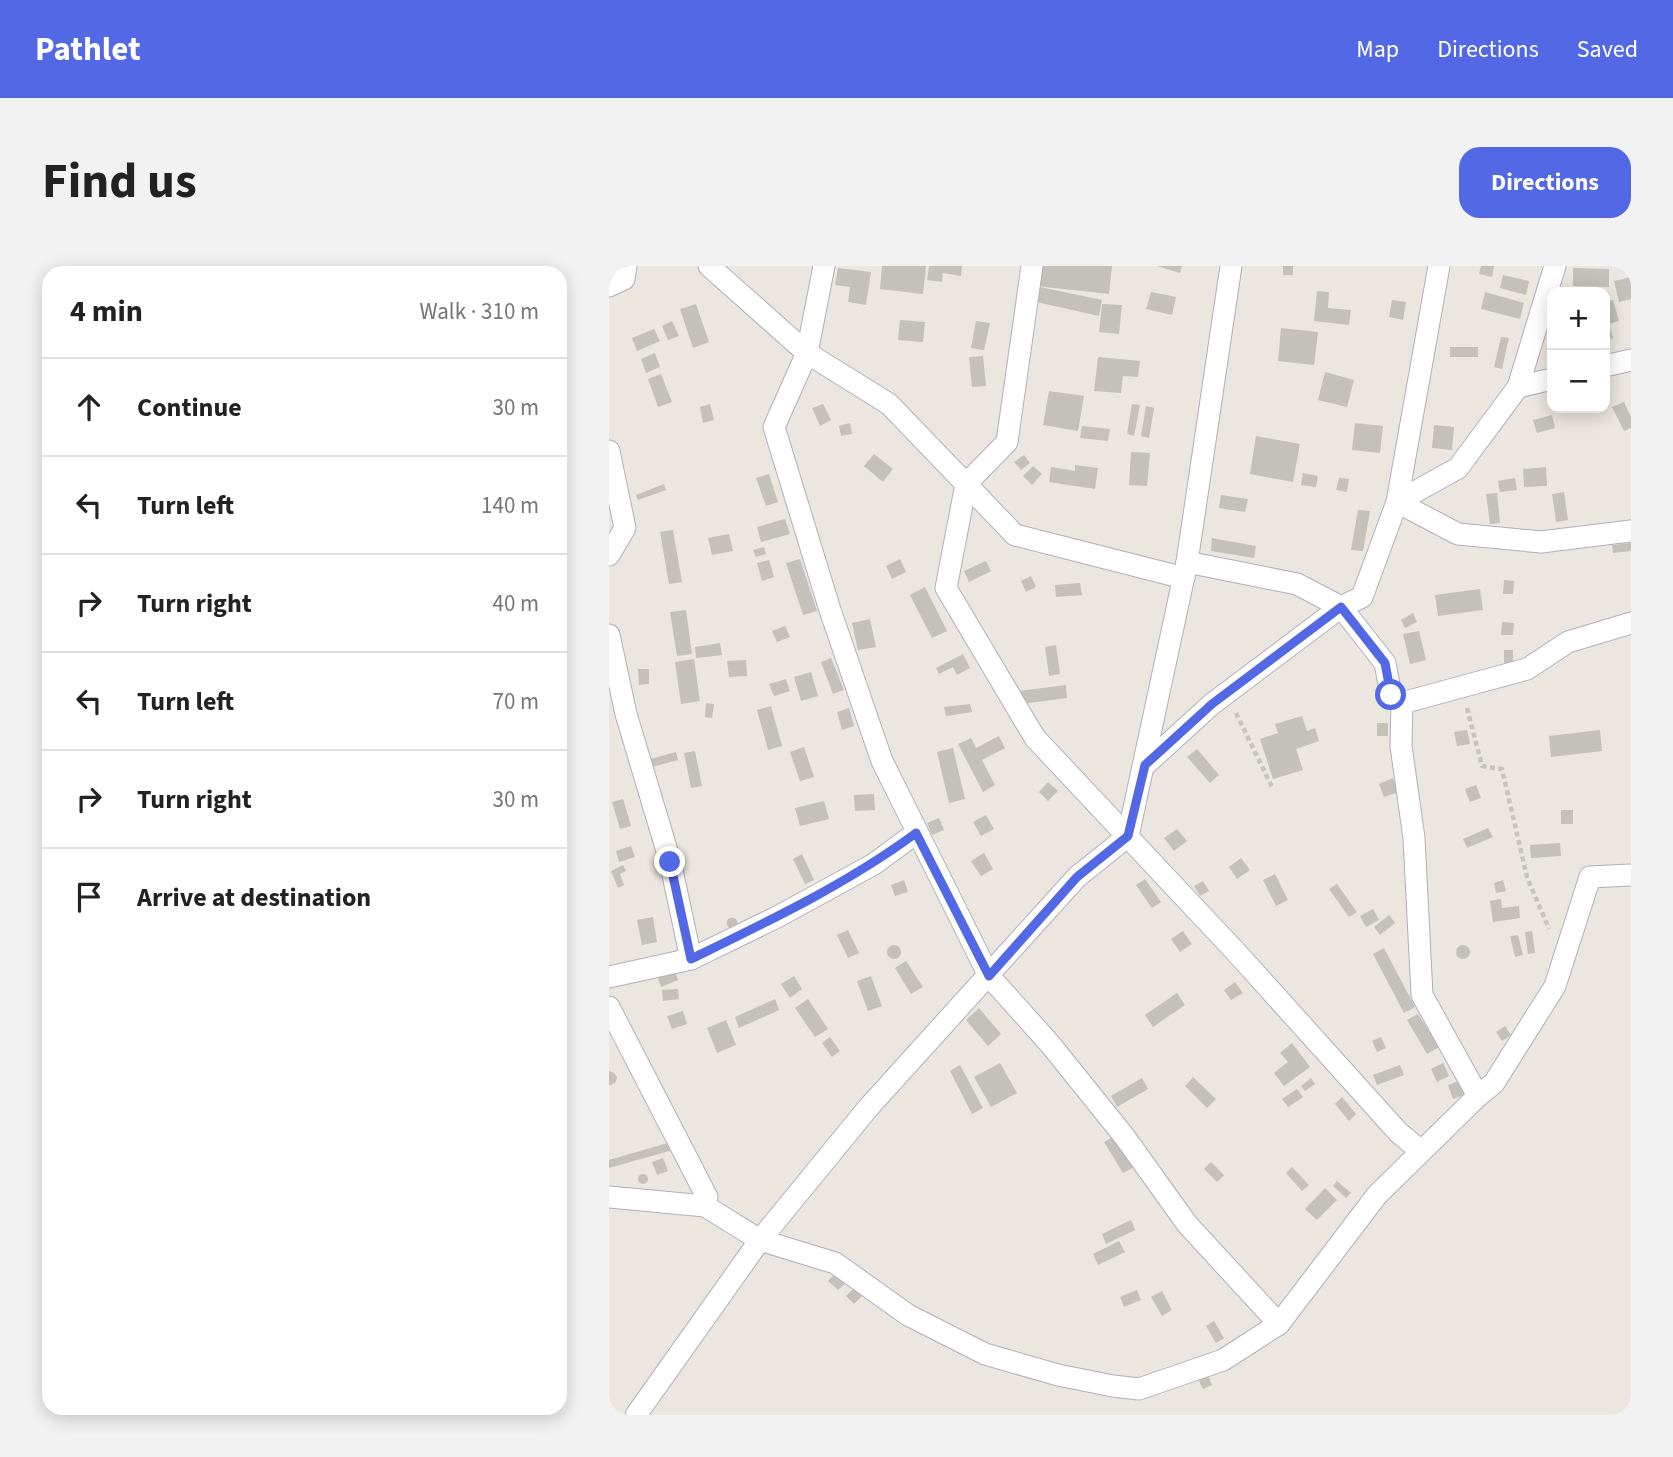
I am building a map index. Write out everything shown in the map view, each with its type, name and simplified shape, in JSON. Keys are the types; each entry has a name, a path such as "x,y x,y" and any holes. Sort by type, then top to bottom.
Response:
{"street":[{"path":"609,286 624,279 626,266"},
{"path":"709,266 807,353 890,404 1015,536 1185,570 1297,584 1341,607 1385,663 1391,695 1402,703"},
{"path":"824,266 807,353 773,427 830,610 877,748 916,833 989,976 1050,1044 1124,1136 1187,1224 1279,1324"},
{"path":"1032,266 1007,442 966,484 946,588 1035,738 1236,952 1399,1133 1421,1151"},
{"path":"636,1415 760,1240 868,1108 1077,877 1128,836 1185,570 1231,266"},
{"path":"1145,765 1223,695 1341,607 1362,597 1397,502 1439,266"},
{"path":"1397,502 1458,468 1518,387 1555,266"},
{"path":"1610,365 1631,360"},
{"path":"1518,387 1547,380"},
{"path":"609,451 625,528 609,555"},
{"path":"1397,502 1458,534 1541,542 1631,531"},
{"path":"1402,703 1527,669 1568,642 1631,623"},
{"path":"609,635 618,719 670,862 691,959"},
{"path":"1402,703 1401,746 1414,838 1422,995 1478,1096"},
{"path":"609,977 691,959 777,918 874,864 916,833"},
{"path":"609,1197 705,1206 760,1240 835,1263 908,1315 985,1354 1058,1375 1139,1389 1223,1360 1279,1324 1377,1195 1494,1083 1555,986 1590,877 1631,875"},
{"path":"609,1007 707,1197 705,1206"}],"path":[{"path":"1461,687 1482,766 1502,769 1527,877 1563,961"},
{"path":"1223,695 1241,721 1272,787"}],"building":[{"path":"882,266 926,266 923,294 880,289"},
{"path":"929,266 962,266 961,276 943,273 942,282 927,280"},
{"path":"1039,266 1112,266 1109,294 1036,286"},
{"path":"1157,266 1182,266 1180,273"},
{"path":"1283,266 1293,266 1293,275 1283,275"},
{"path":"1481,266 1494,266 1492,277 1479,274"},
{"path":"838,268 871,272 866,305 848,302 850,287 835,285"},
{"path":"1573,268 1609,269 1609,287 1573,286"},
{"path":"1503,275 1529,281 1526,295 1500,288"},
{"path":"1631,277 1631,299 1619,302 1614,281"},
{"path":"1040,287 1102,300 1099,316 1037,302"},
{"path":"1317,291 1329,292 1328,308 1351,310 1349,325 1314,321"},
{"path":"1151,292 1176,297 1172,315 1146,309"},
{"path":"1485,292 1524,303 1520,319 1481,309"},
{"path":"1392,300 1406,302 1403,320 1389,317"},
{"path":"1613,300 1619,321 1610,324 1610,301"},
{"path":"696,304 709,342 693,348 680,309"},
{"path":"1102,304 1122,305 1119,334 1099,332"},
{"path":"900,320 925,322 923,342 898,340"},
{"path":"672,321 679,336 668,340 662,326"},
{"path":"976,321 990,323 984,350 971,348"},
{"path":"1281,328 1318,332 1314,365 1278,361"},
{"path":"654,329 660,341 637,351 632,338"},
{"path":"1501,337 1509,338 1502,369 1494,367"},
{"path":"1450,347 1478,347 1478,357 1450,357"},
{"path":"655,353 660,367 646,373 641,359"},
{"path":"983,356 986,386 972,387 969,357"},
{"path":"1098,357 1140,361 1138,377 1123,376 1121,393 1094,391"},
{"path":"1325,372 1354,380 1347,407 1318,400"},
{"path":"661,374 672,402 658,407 648,379"},
{"path":"1049,391 1084,396 1078,431 1043,425"},
{"path":"1624,402 1631,417 1631,428 1624,431 1612,407"},
{"path":"710,404 714,420 703,423 700,407"},
{"path":"823,404 831,420 820,426 812,408"},
{"path":"1132,404 1140,405 1134,436 1127,434"},
{"path":"1146,406 1154,408 1149,438 1141,436"},
{"path":"1552,415 1555,428 1537,433 1533,420"},
{"path":"850,423 852,434 841,436 839,426"},
{"path":"1355,423 1383,426 1380,453 1352,450"},
{"path":"1434,425 1454,427 1452,450 1432,448"},
{"path":"1082,426 1110,429 1108,441 1080,438"},
{"path":"1256,436 1300,444 1293,482 1250,474"},
{"path":"1131,452 1150,453 1147,486 1129,485"},
{"path":"874,454 893,469 883,482 864,466"},
{"path":"1024,455 1030,463 1021,470 1014,462"},
{"path":"1075,465 1098,468 1095,489 1049,482 1051,467 1075,471"},
{"path":"1033,466 1042,474 1032,485 1023,476"},
{"path":"1546,467 1547,486 1524,487 1523,469"},
{"path":"1303,473 1318,476 1316,487 1301,485"},
{"path":"769,474 778,502 766,506 756,478"},
{"path":"1339,478 1349,479 1347,492 1336,490"},
{"path":"1515,478 1517,490 1500,492 1498,481"},
{"path":"664,484 666,490 638,500 636,495"},
{"path":"1564,492 1568,520 1556,522 1552,494"},
{"path":"1497,493 1500,523 1490,524 1486,494"},
{"path":"1221,495 1248,499 1245,512 1219,508"},
{"path":"1358,510 1370,511 1363,551 1351,550"},
{"path":"785,519 790,534 761,542 757,527"},
{"path":"673,530 682,582 669,584 660,532"},
{"path":"729,534 733,551 712,555 708,538"},
{"path":"1212,538 1256,546 1254,558 1211,551"},
{"path":"1631,543 1631,551 1613,553 1612,545"},
{"path":"764,547 766,554 756,557 753,550"},
{"path":"800,559 817,611 803,615 786,563"},
{"path":"900,559 906,572 892,579 886,566"},
{"path":"769,560 774,577 762,581 757,563"},
{"path":"986,561 991,571 969,582 964,571"},
{"path":"1031,576 1036,587 1026,592 1021,581"},
{"path":"1504,580 1514,581 1513,594 1503,594"},
{"path":"1080,583 1082,595 1056,597 1055,585"},
{"path":"925,587 947,631 932,638 910,595"},
{"path":"1480,589 1483,610 1438,616 1435,595"},
{"path":"686,610 692,654 677,656 670,612"},
{"path":"1413,613 1417,622 1405,628 1401,620"},
{"path":"870,619 876,647 858,650 852,623"},
{"path":"1502,622 1514,623 1513,635 1501,635"},
{"path":"785,626 790,637 777,642 772,631"},
{"path":"1419,631 1426,660 1410,664 1403,634"},
{"path":"720,643 722,655 696,658 695,647"},
{"path":"1056,645 1060,674 1049,676 1045,647"},
{"path":"1504,650 1513,650 1513,663 1504,663"},
{"path":"963,654 970,668 957,675 953,667 939,674 936,668"},
{"path":"831,658 844,690 833,694 821,662"},
{"path":"694,659 700,701 681,704 675,662"},
{"path":"746,660 747,676 729,677 727,661"},
{"path":"638,669 649,669 649,684 639,685"},
{"path":"811,672 818,696 801,701 794,677"},
{"path":"786,679 790,691 774,696 769,684"},
{"path":"1066,685 1067,698 1021,704 1019,691"},
{"path":"706,703 714,704 712,718 705,717"},
{"path":"970,704 972,712 946,716 944,707"},
{"path":"771,706 782,746 768,750 757,710"},
{"path":"849,708 854,726 842,730 837,712"},
{"path":"1302,716 1307,731 1315,728 1319,741 1296,749 1303,770 1273,779 1260,739 1278,733 1275,724"},
{"path":"1377,723 1388,723 1388,736 1377,736"},
{"path":"1467,730 1470,744 1457,746 1454,732"},
{"path":"1600,730 1602,751 1551,757 1549,736"},
{"path":"999,736 1005,748 982,760 995,785 983,792 958,744 971,738 976,748"},
{"path":"804,747 814,777 800,781 790,752"},
{"path":"953,748 965,799 949,803 937,752"},
{"path":"1197,749 1219,775 1210,783 1187,757"},
{"path":"695,751 702,786 691,788 684,753"},
{"path":"676,752 678,760 652,767 650,759"},
{"path":"1393,778 1399,792 1384,797 1379,784"},
{"path":"1048,782 1058,791 1048,801 1039,792"},
{"path":"1476,785 1481,798 1470,802 1465,789"},
{"path":"874,794 875,810 855,811 854,795"},
{"path":"623,799 631,826 620,829 612,802"},
{"path":"824,801 829,819 800,826 795,808"},
{"path":"1561,810 1573,810 1573,824 1561,824"},
{"path":"986,815 994,829 981,836 973,822"},
{"path":"939,818 944,830 932,835 927,823"},
{"path":"1488,828 1493,837 1467,848 1463,839"},
{"path":"1177,829 1187,841 1174,851 1164,838"},
{"path":"1560,843 1561,856 1531,858 1530,845"},
{"path":"631,846 635,857 619,862 616,851"},
{"path":"984,853 993,869 981,876 971,861"},
{"path":"802,854 814,880 805,884 793,859"},
{"path":"1241,858 1250,870 1237,879 1229,867"},
{"path":"623,865 626,871 620,874 624,885 618,888 611,871"},
{"path":"1275,874 1288,900 1276,906 1263,880"},
{"path":"1145,879 1161,902 1152,908 1136,885"},
{"path":"904,880 908,892 895,896 891,885"},
{"path":"1503,880 1506,891 1496,893 1494,883"},
{"path":"1203,881 1209,891 1200,896 1194,886"},
{"path":"1337,884 1357,912 1349,917 1329,889"},
{"path":"1501,899 1502,908 1519,906 1520,918 1493,922 1490,901"},
{"path":"1373,909 1379,920 1366,927 1360,916"},
{"path":"1389,915 1395,923 1380,935 1374,927"},
{"path":"653,917 657,942 642,945 637,920"},
{"path":"732,918 736,919 736,927 732,928 728,927 727,923 728,919"},
{"path":"848,930 859,953 848,958 837,935"},
{"path":"1183,931 1192,944 1180,952 1171,939"},
{"path":"1532,931 1535,953 1528,954 1525,932"},
{"path":"1518,935 1523,955 1515,957 1510,936"},
{"path":"894,945 899,947 899,957 894,959 889,957 887,952 889,947"},
{"path":"1460,945 1466,945 1470,952 1466,959 1460,959 1456,955 1456,949"},
{"path":"1384,948 1415,1007 1404,1013 1373,954"},
{"path":"906,961 923,987 911,994 895,968"},
{"path":"674,969 678,980 661,987 657,975"},
{"path":"794,976 802,989 790,998 781,984"},
{"path":"871,976 882,1006 868,1011 857,981"},
{"path":"1235,982 1243,993 1231,1000 1224,990"},
{"path":"678,989 679,999 663,1001 662,990"},
{"path":"1177,993 1185,1005 1153,1027 1145,1015"},
{"path":"775,999 779,1010 739,1028 735,1017"},
{"path":"808,999 828,1029 815,1037 795,1008"},
{"path":"979,1008 1001,1034 988,1046 966,1020"},
{"path":"683,1011 687,1024 672,1029 667,1016"},
{"path":"1418,1014 1439,1047 1427,1054 1407,1020"},
{"path":"726,1020 736,1045 717,1053 707,1028"},
{"path":"1505,1026 1511,1035 1502,1041 1496,1032"},
{"path":"830,1037 840,1051 832,1057 822,1043"},
{"path":"1381,1037 1386,1048 1377,1052 1372,1041"},
{"path":"1292,1043 1310,1067 1284,1086 1274,1073 1288,1062 1280,1053"},
{"path":"1000,1063 1017,1093 991,1107 974,1077"},
{"path":"1443,1063 1449,1076 1437,1082 1431,1069"},
{"path":"960,1065 983,1108 972,1114 950,1071"},
{"path":"1400,1065 1404,1075 1377,1085 1373,1075"},
{"path":"609,1071 617,1077 616,1082 611,1085 609,1085"},
{"path":"1193,1077 1216,1099 1207,1108 1185,1086"},
{"path":"1142,1078 1148,1089 1117,1107 1111,1096"},
{"path":"1311,1078 1315,1084 1305,1091 1301,1086"},
{"path":"1459,1081 1464,1095 1453,1099 1448,1085"},
{"path":"1297,1089 1303,1097 1288,1107 1282,1099"},
{"path":"1342,1097 1356,1114 1349,1121 1335,1104"},
{"path":"1115,1136 1134,1167 1123,1173 1104,1142"},
{"path":"671,1142 673,1150 609,1168 609,1160"},
{"path":"663,1158 668,1171 657,1175 652,1162"},
{"path":"1211,1162 1224,1175 1217,1182 1204,1169"},
{"path":"1292,1167 1309,1185 1302,1191 1286,1173"},
{"path":"643,1174 647,1175 647,1183 643,1184 639,1183 638,1179 639,1175"},
{"path":"1337,1181 1351,1193 1346,1198 1333,1186"},
{"path":"1325,1188 1337,1200 1317,1220 1305,1209"},
{"path":"1131,1220 1135,1230 1106,1244 1102,1234"},
{"path":"1119,1241 1125,1252 1098,1265 1093,1254"},
{"path":"839,1270 849,1280 838,1290 828,1281"},
{"path":"854,1288 862,1296 854,1304 846,1296"},
{"path":"1137,1290 1141,1300 1124,1307 1120,1297"},
{"path":"1162,1291 1172,1310 1162,1316 1151,1297"},
{"path":"1214,1321 1224,1338 1216,1343 1206,1326"},
{"path":"1206,1371 1212,1385 1203,1389 1196,1375"}],"route":[{"path":"670,862 691,959 777,918 874,864 916,833 989,976 1077,877 1128,836 1145,765 1212,704 1341,607 1385,663 1391,695"}]}
